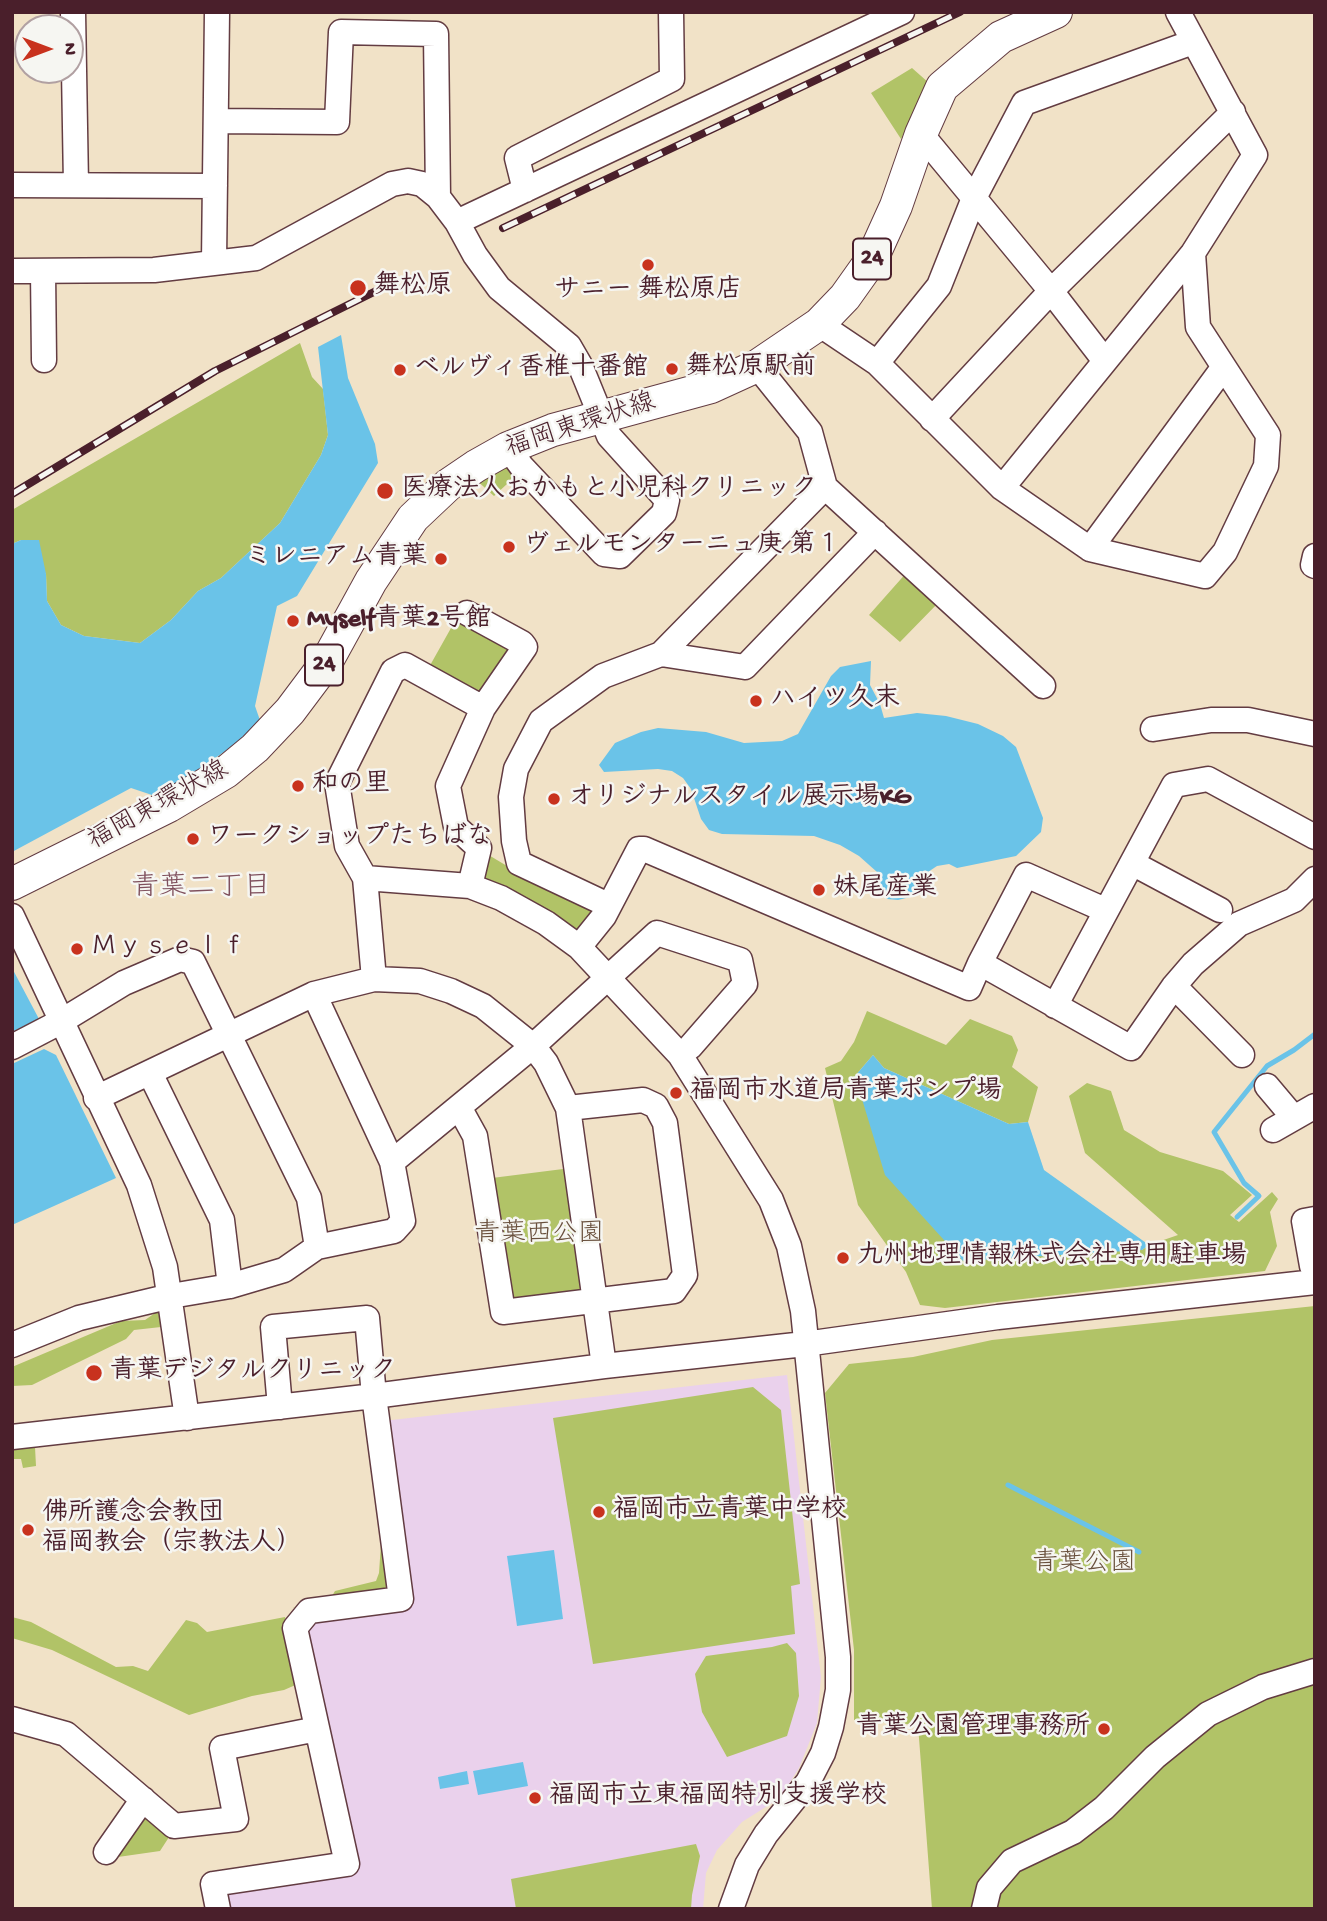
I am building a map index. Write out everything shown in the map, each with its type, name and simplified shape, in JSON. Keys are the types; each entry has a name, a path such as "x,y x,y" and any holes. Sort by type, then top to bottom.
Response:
{"main road":[{"name":"福岡東環状線","path":"12,884 169,806 226,772 254,748 290,711 326,663 371,581 413,518 449,485 475,466 508,448 553,430 711,387 757,366 819,324 845,297 872,259 942,87 1001,37 1056,12"}],"street":[{"path":"73,12 76,185"},
{"path":"214,262 217,12"},
{"path":"525,190 517,158 673,79 671,12"},
{"path":"457,222 902,12"},
{"path":"1002,488 1194,253 1255,155 1178,12"},
{"path":"216,121 337,122 348,22 436,34 438,197"},
{"path":"877,363 939,286 974,198 1024,103 1193,42"},
{"path":"932,419 1051,292 1233,112"},
{"path":"921,134 1105,361"},
{"path":"12,271 154,270 256,258 392,184 408,181 422,184 438,197 457,222 475,256 499,288 569,346 580,365 609,436 667,500 664,513 621,556 604,554 522,467 508,448"},
{"path":"12,185 215,186"},
{"path":"819,324 877,363 1002,488 1090,549 1205,576 1225,552 1266,466 1268,435 1198,327 1194,253"},
{"path":"43,271 44,360"},
{"path":"757,366 810,432 825,487 1043,686"},
{"path":"1090,549 1223,368"},
{"path":"608,905 519,863 514,842 511,797 516,769 541,720 603,676 661,654 825,487"},
{"path":"661,654 745,667 875,532"},
{"path":"1315,556 1312,565 1315,566"},
{"path":"467,613 522,643 525,648 483,708 448,786 456,827 479,848 470,886"},
{"path":"374,979 365,878 347,846 337,783 393,671 405,665 483,708"},
{"path":"1153,729 1211,720 1248,720 1315,734"},
{"path":"1055,1006 1174,785 1208,779 1315,837"},
{"path":"579,947 604,916 639,849 969,988 1026,874 1105,910"},
{"path":"1132,863 1220,910"},
{"path":"365,878 470,886 501,898 546,923 579,947 680,1055 771,1200 789,1246 803,1311 838,1657 838,1690 823,1753 808,1782 766,1834 747,1864 731,1909"},
{"path":"981,963 1131,1048 1174,986 1193,964 1239,925 1294,900 1315,879"},
{"path":"12,916 139,1185 156,1235 171,1296 187,1418"},
{"path":"392,1162 533,1046 657,933 740,960 745,984 680,1055"},
{"path":"12,1047 60,1022 124,983 180,959 193,962 309,1198 317,1247"},
{"path":"96,1098 314,993 374,979 420,981 452,990 483,1006 533,1046 546,1063 568,1108 604,1366"},
{"path":"1174,986 1242,1055"},
{"path":"12,1345 79,1318 171,1296 230,1286 284,1269 317,1247 394,1231 403,1221 392,1162 314,993"},
{"path":"150,1073 222,1220 230,1286"},
{"path":"1266,1086 1294,1118"},
{"path":"460,1107 475,1136 503,1312 674,1291 685,1276 665,1123 656,1106 643,1100 568,1108"},
{"path":"1315,1220 1304,1221 1315,1272"},
{"path":"12,1437 805,1344 998,1317 1315,1282"},
{"path":"218,1909 213,1884 347,1864 295,1628 309,1611 401,1599 374,1396 367,1318 273,1327 280,1407"},
{"path":"984,1909 989,1888 1012,1861 1073,1832 1104,1808 1156,1757 1208,1714 1263,1687 1315,1671"},
{"path":"12,1719 66,1734 174,1826 236,1819 222,1748 317,1729"},
{"path":"106,1852 143,1799"}],"shaded area":[{"name":"福岡市立青葉中学校","path":"787,1375 821,1677 817,1723 799,1768 780,1798 742,1822 717,1850 706,1873 703,1909 228,1909 225,1897 230,1890 357,1866 301,1628 311,1618 408,1602 383,1421"}],"green space":[{"path":"912,68 929,83 901,139 871,93"},
{"path":"300,343 312,377 323,389 328,435 321,455 280,523 221,578 198,591 171,620 140,643 84,636 61,625 47,601 46,574 21,540 12,544 12,510"},
{"path":"498,465 520,472 494,496 473,477"},
{"path":"908,571 940,601 900,642 869,615"},
{"path":"460,612 521,648 482,699 428,669"},
{"path":"482,851 599,913 577,935 476,881"},
{"path":"867,1011 946,1045 970,1019 1012,1036 1018,1050 1012,1067 1038,1087 1028,1122 1009,1124 884,1068 873,1055 855,1076 1142,1250 1178,1235 1085,1153 1069,1096 1087,1083 1111,1091 1124,1130 1160,1152 1223,1171 1252,1195 1230,1215 1239,1222 1272,1192 1278,1199 1270,1212 1277,1246 1265,1271 945,1308 920,1305 906,1272 858,1205 825,1068 841,1061 854,1042"},
{"name":"青葉西公園","path":"571,1168 587,1294 507,1304 492,1178"},
{"name":"青葉公園","path":"1315,1306 1315,1909 932,1909 918,1725 854,1720 854,1650 825,1393 849,1364 913,1357 992,1340"},
{"path":"158,1311 161,1327 134,1330 126,1339 32,1385 12,1386 12,1367 121,1321 145,1320"},
{"path":"753,1387 781,1410 800,1584 791,1586 795,1634 593,1664 553,1418"},
{"path":"35,1447 36,1466 23,1468 21,1459 12,1459 12,1449"},
{"path":"383,1514 396,1596 292,1608 329,1601 335,1591 376,1581 379,1573"},
{"path":"12,1617 31,1622 116,1667 133,1666 148,1671 186,1620 197,1623 207,1632 285,1617 300,1683 284,1690 252,1696 189,1715 52,1650 12,1638"},
{"path":"787,1643 796,1653 799,1696 787,1736 727,1757 702,1712 695,1674 706,1656"},
{"path":"153,1816 171,1834 160,1851 111,1858 143,1817"},
{"path":"696,1844 700,1856 691,1909 516,1909 511,1879"}],"water":[{"path":"341,335 348,378 375,444 378,463 297,596 277,606 255,706 262,726 158,797 131,788 12,852 12,544 21,540 39,540 46,574 47,601 61,625 84,636 140,643 171,620 198,591 221,578 280,523 321,455 328,435 318,347"},
{"path":"871,661 870,685 884,718 917,713 946,716 978,724 1003,736 1016,747 1043,818 1041,832 1016,856 957,868 949,864 937,866 925,874 910,897 887,899 879,889 877,872 859,856 840,845 814,836 722,834 709,830 701,819 691,789 683,778 672,771 658,769 604,772 599,765 615,743 658,728 706,732 744,743 782,741 798,734 831,676 840,667"},
{"path":"12,968 39,1019 12,1032"},
{"path":"44,1049 56,1055 116,1178 12,1225 12,1064"},
{"path":"873,1055 884,1068 1009,1124 1028,1122 1044,1170 1149,1245 1142,1250 963,1261 885,1175 855,1076"},
{"path":"554,1550 563,1619 517,1626 507,1556"},
{"path":"523,1762 528,1786 478,1795 473,1771"},
{"path":"467,1771 469,1784 440,1789 438,1777"}],"waterway":[{"path":"1237,1217 1259,1196 1244,1183 1214,1132 1267,1066 1315,1034"},
{"path":"1008,1485 1139,1552"}],"railway":[{"path":"503,228 960,12"},
{"path":"12,494 215,371 388,285"}],"place":[{"name":"サニー 舞松原店","path":"648,265"},
{"name":"舞松原","path":"358,288"},
{"name":"舞松原駅前","path":"672,369"},
{"name":"ベルヴィ香椎十番館","path":"400,370"},
{"name":"医療法人おかもと小児科クリニック","path":"385,491"},
{"name":"ヴェルモンターニュ庚 第１","path":"509,547"},
{"name":"ミレニアム青葉","path":"441,559"},
{"name":"Myself青葉2号館","path":"293,621"},
{"name":"ハイツ久末","path":"756,701"},
{"name":"和の里","path":"298,786"},
{"name":"オリジナルスタイル展示場KG","path":"554,799"},
{"name":"ワークショップたちばな","path":"193,839"},
{"name":"妹尾産業","path":"819,890"},
{"name":"Ｍｙｓｅｌｆ","path":"77,949"},
{"name":"福岡市水道局青葉ポンプ場","path":"676,1093"},
{"name":"九州地理情報株式会社専用駐車場","path":"843,1258"},
{"name":"青葉デジタルクリニック","path":"94,1373"},
{"name":"福岡市立青葉中学校","path":"599,1512"},
{"name":"佛所護念会教団 福岡教会（宗教法人）","path":"28,1530"},
{"name":"青葉公園管理事務所","path":"1104,1729"},
{"name":"福岡市立東福岡特別支援学校","path":"535,1798"}],"district":[{"name":"青葉二丁目","path":"201,890"}]}
